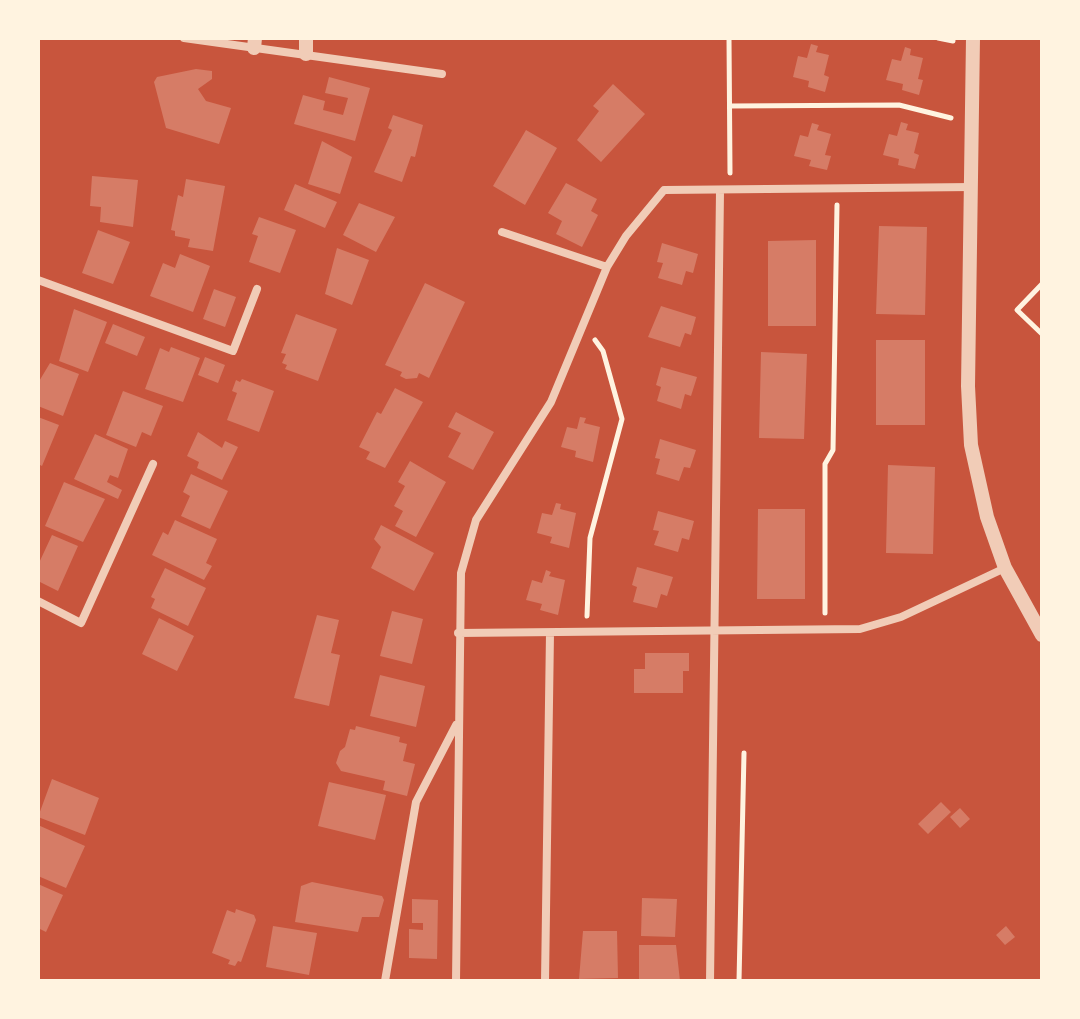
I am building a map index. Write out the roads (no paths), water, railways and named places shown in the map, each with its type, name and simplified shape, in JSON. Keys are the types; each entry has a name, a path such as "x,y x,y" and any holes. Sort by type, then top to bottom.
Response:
{"street":[{"path":"184,38 254,43 442,74"},
{"path":"306,38 306,54"},
{"path":"973,38 968,386 971,445 987,517 1005,568 1042,635"},
{"path":"456,981 461,573 476,520 551,402 607,267 643,210 664,190 725,192 973,187"},
{"path":"710,981 725,192"},
{"path":"502,232 607,267"},
{"path":"38,280 233,351 257,289"},
{"path":"38,601 81,623 153,464"},
{"path":"458,633 860,629 901,617 1005,568"},
{"path":"545,981 550,633"},
{"path":"385,981 416,802 458,721"}]}
